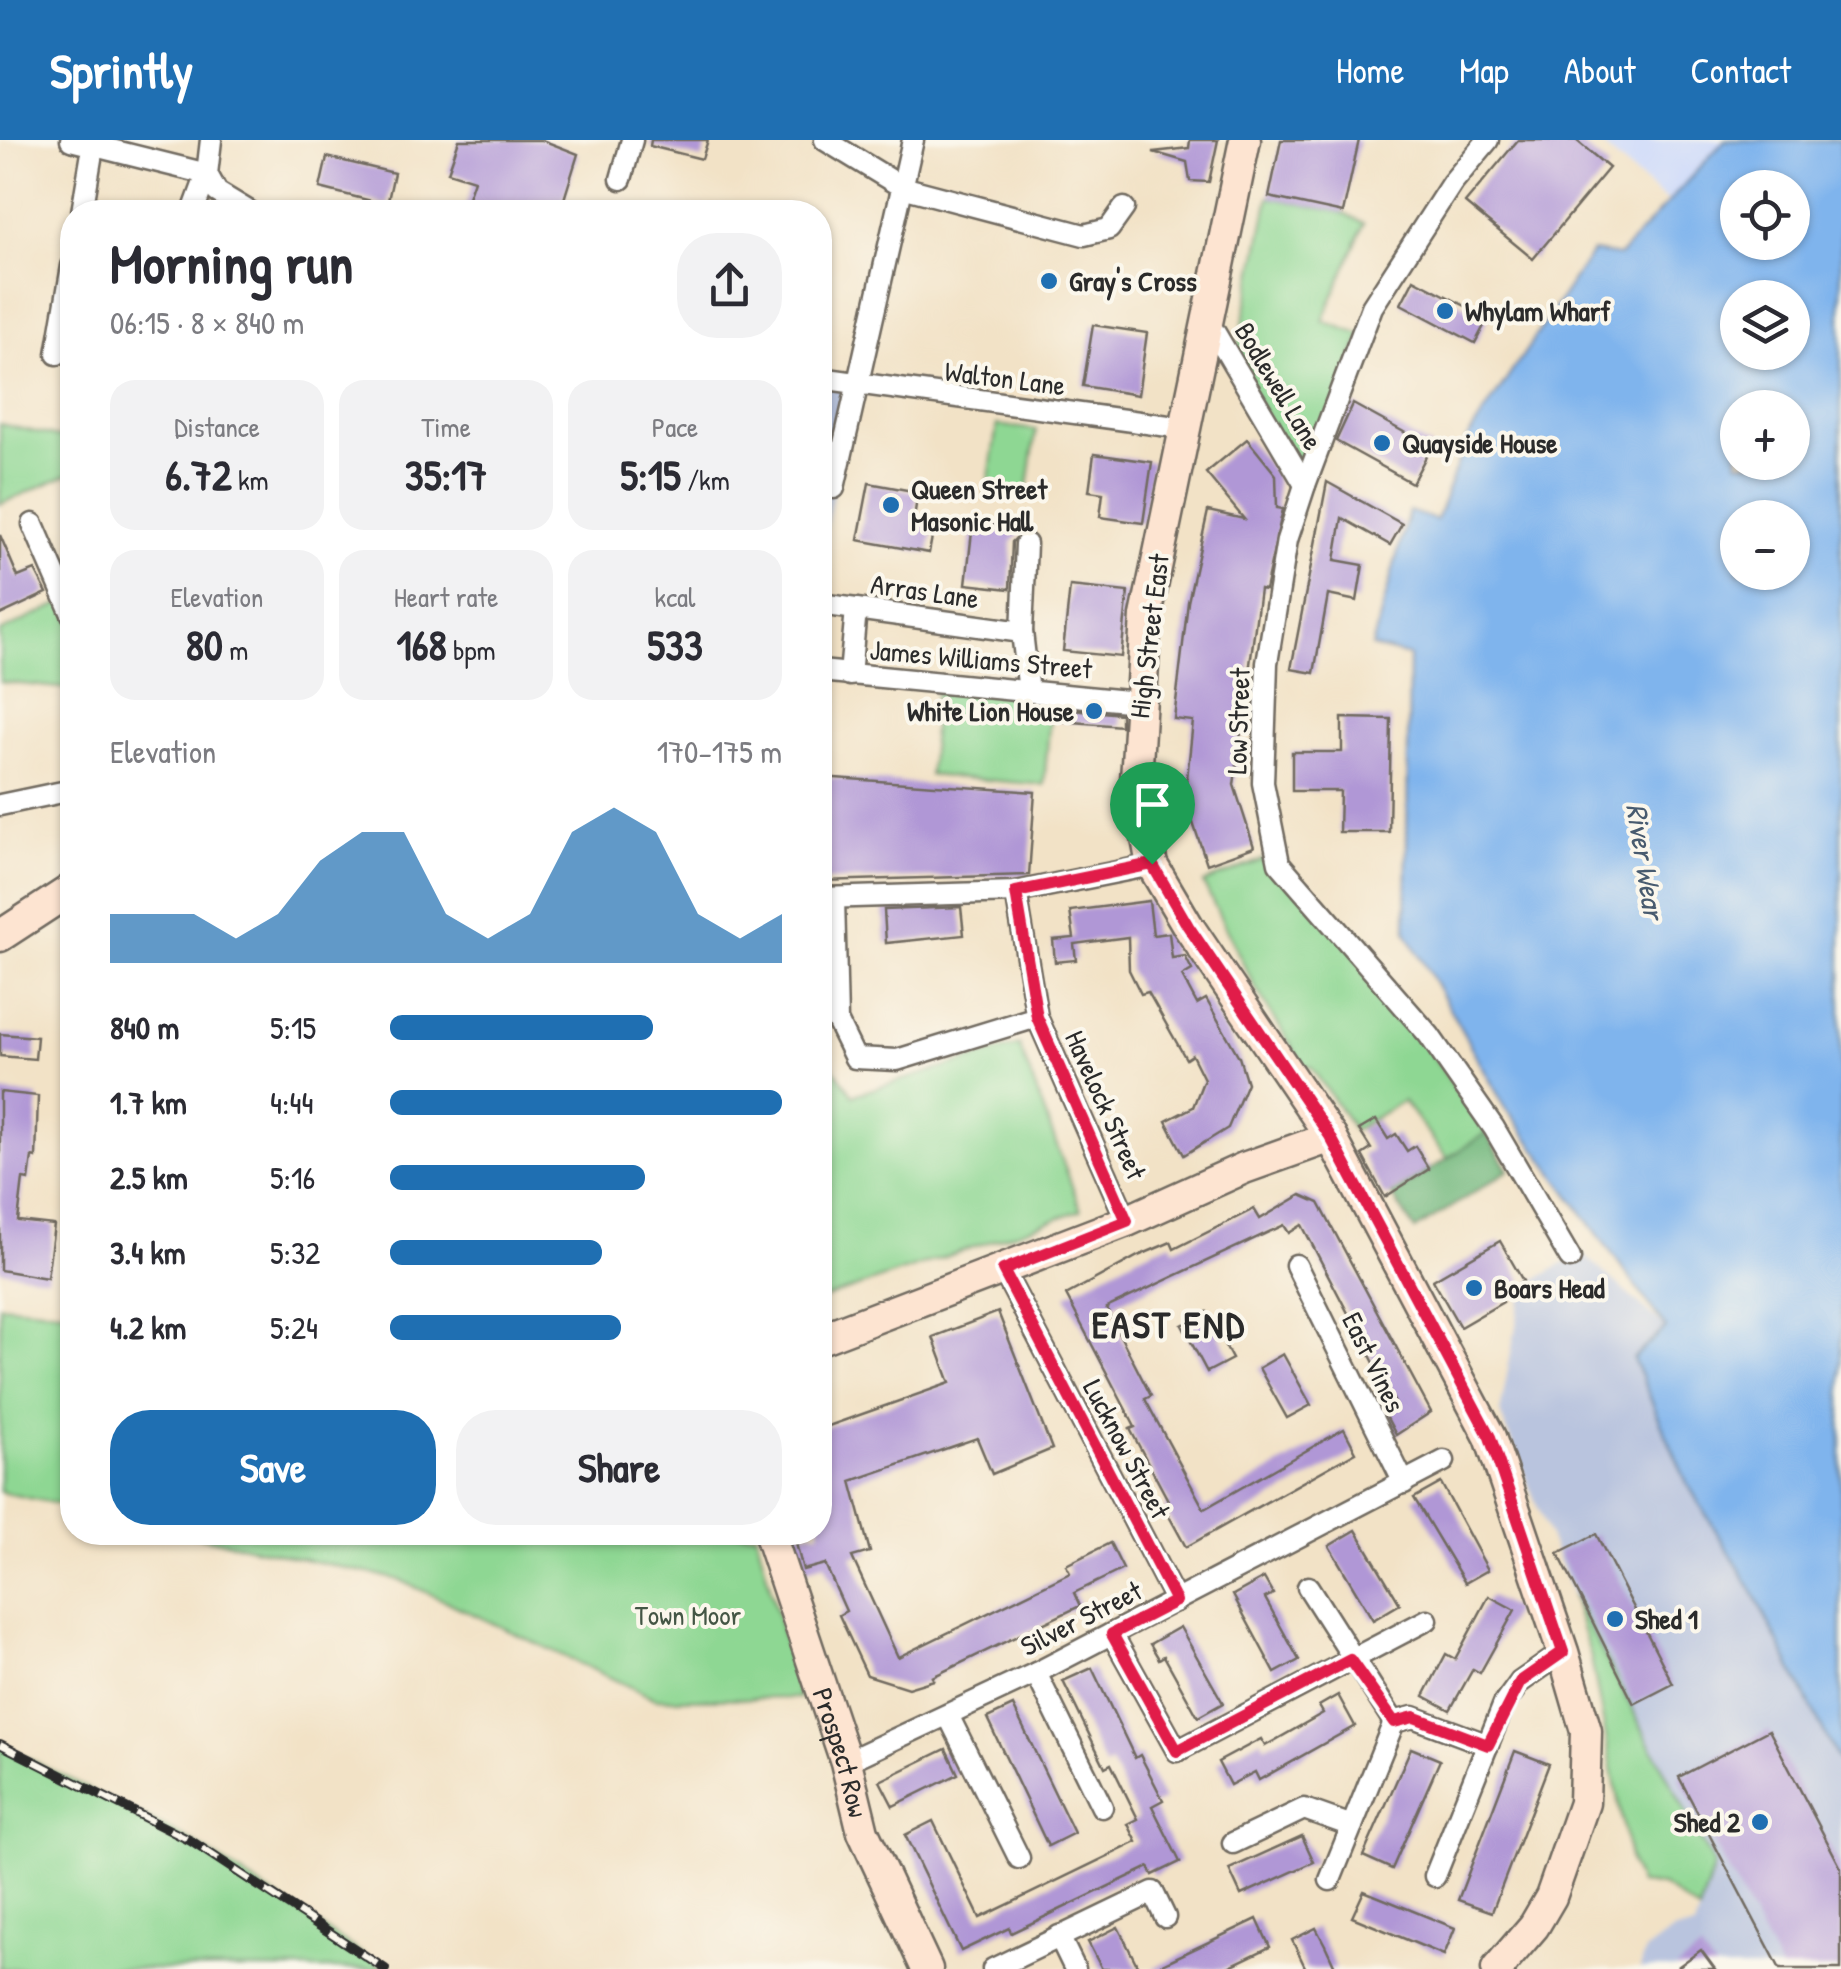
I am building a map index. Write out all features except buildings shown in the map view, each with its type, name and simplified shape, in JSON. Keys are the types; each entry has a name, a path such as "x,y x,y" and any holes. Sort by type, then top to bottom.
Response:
{"main road":[{"name":"High Street East","path":"1244,140 1146,616 1136,780 1152,864 1188,926 1330,1136 1490,1437 1563,1652 1586,1731 1584,1803 1551,1897 1534,1926 1497,1969"},
{"path":"0,936 60,898"},
{"path":"832,1334 1127,1221 1244,1168 1330,1136"},
{"name":"Prospect Row","path":"773,1545 846,1762 864,1832 928,1969"}],"street":[{"path":"71,140 207,174"},
{"path":"197,200 207,174 210,140"},
{"path":"621,179 632,140"},
{"path":"825,140 902,187 1084,236 1109,229 1124,208"},
{"path":"832,468 913,140"},
{"name":"Low Street","path":"1488,140 1452,183 1372,307 1305,485 1287,540 1267,663 1262,783 1278,862 1440,1051 1494,1128 1570,1258"},
{"path":"84,200 93,147"},
{"path":"207,174 216,192 230,200"},
{"name":"Bodlewell Lane","path":"1205,316 1305,485"},
{"path":"57,354 60,336"},
{"name":"Walton Lane","path":"832,381 1183,428"},
{"path":"33,524 60,586"},
{"path":"1026,544 1022,632 1028,692"},
{"name":"Arras Lane","path":"832,606 1022,632"},
{"path":"850,675 856,609"},
{"name":"James Williams Street","path":"832,673 1138,702"},
{"path":"0,805 60,792"},
{"path":"832,898 1016,892 1152,864"},
{"name":"Havelock Street","path":"1016,892 1037,1017 1127,1221"},
{"path":"832,960 837,1021 855,1058 897,1060 1037,1017"},
{"name":"East Vines","path":"1296,1266 1404,1483"},
{"name":"Lucknow Street","path":"1003,1270 1176,1601"},
{"name":"Silver Street","path":"846,1762 1036,1673 1444,1461"},
{"path":"1308,1586 1350,1660 1394,1722"},
{"path":"1112,1634 1177,1751 1427,1620"},
{"path":"1434,1876 1488,1745 1520,1682 1563,1652"},
{"path":"1036,1673 1102,1807"},
{"path":"948,1715 1019,1858"},
{"path":"1394,1722 1414,1717 1488,1745"},
{"path":"1330,1880 1394,1722"},
{"path":"1234,1843 1304,1809 1352,1826"},
{"path":"993,1969 1152,1892 1165,1917"},
{"path":"1059,1936 1075,1969"}],"shaded area":[{"path":"1595,140 1725,140 1668,202"},
{"path":"832,381 854,386 832,499"},
{"path":"1582,1253 1666,1328 1841,1762 1841,1969 1640,1969 1645,1951 1673,1931 1694,1928 1714,1866 1572,1594 1500,1413 1523,1287"}],"green space":[{"path":"1269,197 1343,213 1364,223 1323,321 1362,335 1305,485 1235,362"},
{"path":"0,424 60,437 60,478 0,504"},
{"path":"997,425 1036,430 1027,493 1005,490 994,499 986,498"},
{"path":"60,604 60,688 0,682 0,632"},
{"path":"937,683 1052,693 1044,785 929,775"},
{"path":"1277,854 1423,1041 1486,1133 1447,1158 1403,1101 1354,1130 1311,1067 1304,1066 1256,989 1203,883"},
{"path":"1019,1045 1081,1210 832,1296 832,1066 853,1095"},
{"path":"1486,1133 1509,1170 1415,1230 1392,1195"},
{"path":"0,1305 60,1311 60,1504 0,1492"},
{"name":"Town Moor","path":"240,1545 759,1545 799,1698 656,1699 400,1580"},
{"path":"1572,1594 1714,1866 1699,1912 1662,1886 1639,1884 1630,1863 1591,1658"},
{"path":"0,1744 191,1841 385,1969 0,1969"}],"water":[{"name":"River Wear","path":"1725,140 1841,140 1841,1766 1751,1588 1687,1483 1633,1358 1666,1328 1504,1105 1406,932 1409,656 1372,647 1409,511 1436,520 1467,439 1592,252 1619,256"}],"railway":[{"path":"0,1744 191,1841 385,1969"}],"place":[{"name":"Gray's Cross","path":"1049,281"},
{"name":"Whylam Wharf","path":"1445,311"},
{"name":"Quayside House","path":"1382,443"},
{"name":"Queen Street Masonic Hall","path":"891,505"},
{"name":"White Lion House","path":"1094,711"},
{"name":"Boars Head","path":"1474,1288"},
{"name":"Shed 1","path":"1615,1619"},
{"name":"Shed 2","path":"1760,1822"}],"district":[{"name":"EAST END","path":"1169,1324"}],"route":[{"path":"1152,864 1188,926 1330,1136 1490,1437 1538,1568 1563,1652 1520,1682 1504,1704 1488,1745 1414,1717 1394,1722 1350,1660 1177,1751 1112,1634 1176,1601 1003,1270 1127,1221 1037,1017 1016,892 1152,864"}]}
